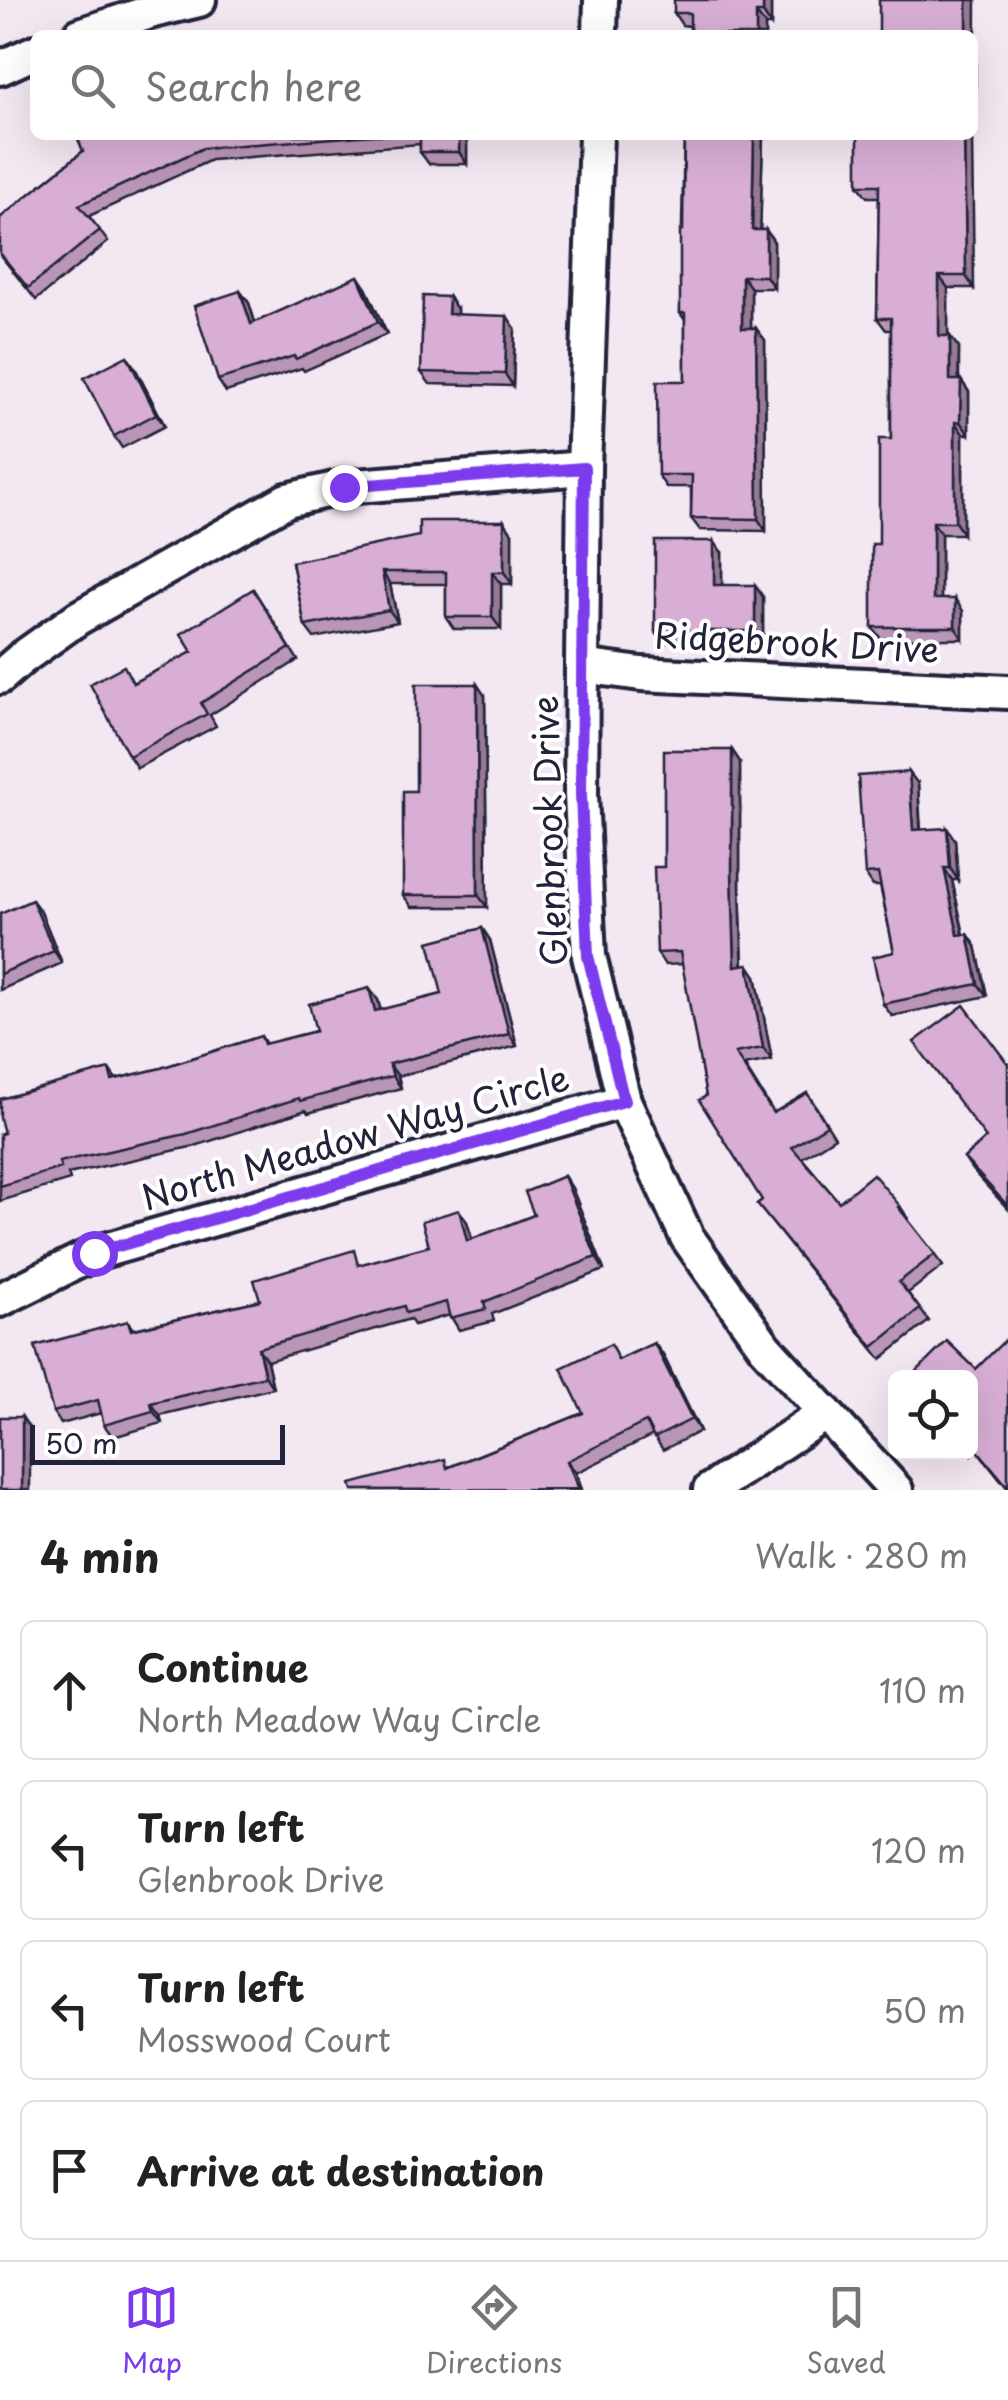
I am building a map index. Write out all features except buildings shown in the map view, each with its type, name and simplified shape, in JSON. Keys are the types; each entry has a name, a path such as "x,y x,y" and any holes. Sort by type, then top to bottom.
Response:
{"street":[{"path":"95,30 153,10 199,0"},
{"path":"600,30 601,0"},
{"path":"0,68 30,54"},
{"name":"Glenbrook Drive","path":"596,140 584,468 582,666 581,795 588,956 624,1101 686,1236 765,1347 896,1490"},
{"path":"0,677 78,618 287,500 344,487 584,468"},
{"name":"Ridgebrook Drive","path":"582,666 642,674 1008,692"},
{"name":"North Meadow Way Circle","path":"0,1300 94,1253 624,1101"},
{"path":"710,1490 826,1413"}],"route":[{"path":"94,1253 624,1101 588,956 581,795 584,468 344,487"}]}
